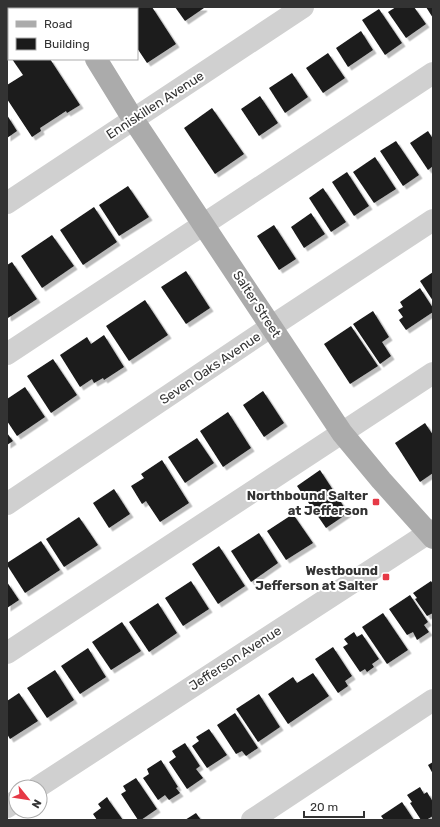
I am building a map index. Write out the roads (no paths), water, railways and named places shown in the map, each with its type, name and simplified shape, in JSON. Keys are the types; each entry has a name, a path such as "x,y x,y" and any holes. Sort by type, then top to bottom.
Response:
{"main road":[{"name":"Salter Street","path":"97,60 133,119 342,433 381,480 432,534"}],"street":[{"name":"Enniskillen Avenue","path":"7,203 303,7"},
{"path":"7,354 433,73"},
{"name":"Seven Oaks Avenue","path":"7,504 433,220"},
{"path":"7,653 433,373"},
{"name":"Jefferson Avenue","path":"48,781 432,534"},
{"path":"252,820 433,700"}],"place":[{"name":"Northbound Salter at Jefferson","path":"376,502"},
{"name":"Westbound Jefferson at Salter","path":"386,577"}]}
